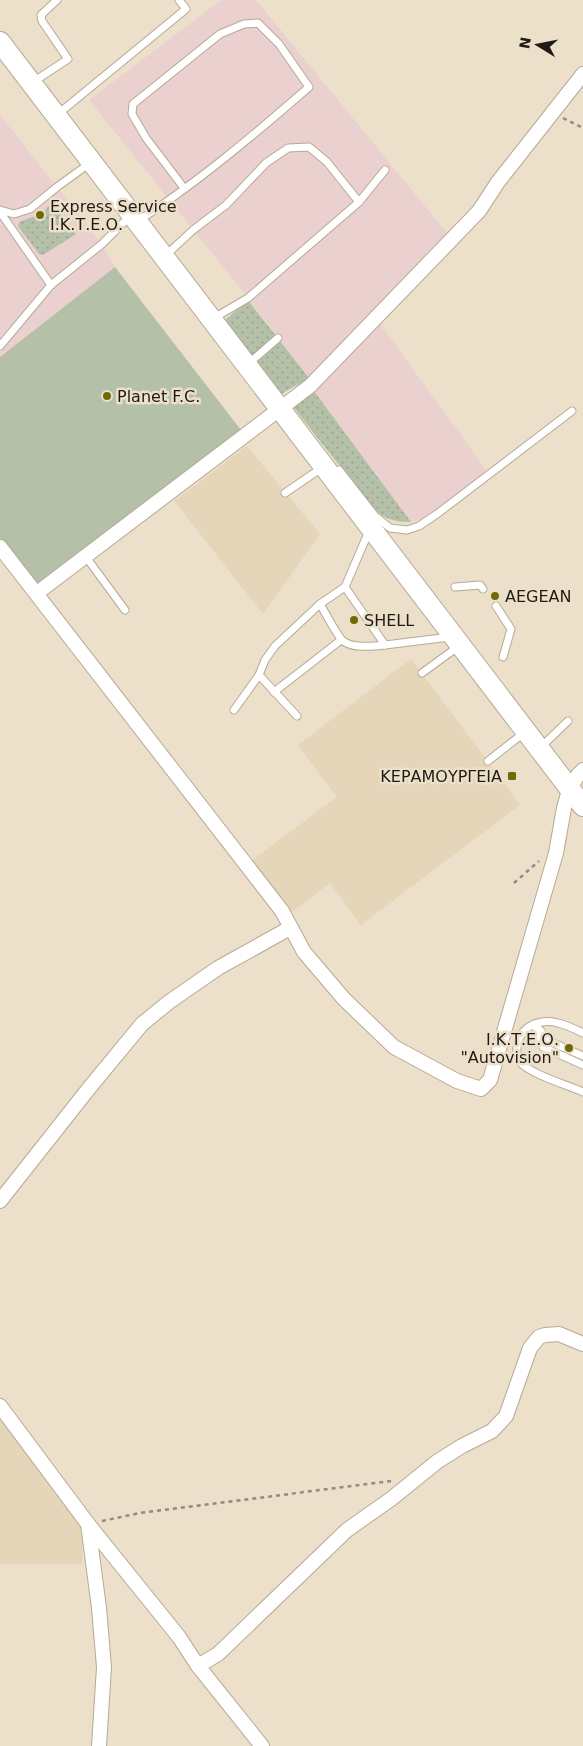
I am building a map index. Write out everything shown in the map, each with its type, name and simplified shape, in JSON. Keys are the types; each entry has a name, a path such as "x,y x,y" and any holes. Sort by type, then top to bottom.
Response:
{"street":[{"path":"0,42 246,365 287,409 329,465 370,528 583,806"},
{"path":"37,593 287,409 312,386 478,211 498,182 583,74"},
{"path":"0,547 282,912 304,952 344,998 394,1047 457,1081 481,1089 490,1080 556,853 569,790 583,770"},
{"path":"0,1202 142,1024 169,1002 218,968 290,928"},
{"path":"198,1666 225,1648 347,1530 391,1500 438,1461 492,1431 506,1416 530,1348 539,1337 545,1334 558,1334 583,1344"},
{"path":"0,1406 88,1524 180,1637 198,1666 262,1746"},
{"path":"88,1524 99,1608 104,1667 99,1746"}],"lane":[{"path":"32,84 68,59 42,21 40,15 57,0"},
{"path":"56,116 186,10 179,0"},
{"path":"0,346 51,285 134,218 169,201 268,123 309,87 279,44 258,23 244,24 220,34 133,104 132,114 146,138 184,188"},
{"path":"164,257 193,230 226,205 266,163 288,148 309,147 327,162 359,202"},
{"path":"0,211 14,214 30,210 57,187 92,162"},
{"path":"212,320 248,298 359,202 385,170"},
{"path":"0,211 51,285"},
{"path":"246,365 278,338"},
{"path":"285,493 329,465 375,516 390,528 407,530 437,514 572,411"},
{"path":"234,710 259,675 265,660 274,646 320,604 345,587 370,528"},
{"path":"86,557 125,610"},
{"path":"455,587 480,585 483,590"},
{"path":"345,587 385,646"},
{"path":"320,604 342,640 350,644 385,646 456,642"},
{"path":"496,606 511,629 503,657"},
{"path":"274,692 342,640"},
{"path":"422,673 456,642"},
{"path":"259,675 297,716"},
{"path":"539,749 568,721"},
{"path":"488,761 525,732"},
{"path":"583,1033 555,1022 535,1024 528,1026 522,1031 516,1051 519,1061 529,1070 583,1092"},
{"path":"535,1024 551,1042 583,1056"},
{"path":"535,1024 543,1047 583,1065"}],"path":[{"path":"553,114 583,128"},
{"path":"514,883 537,862 556,853"},
{"path":"88,1524 140,1513 417,1477"}],"shaded area":[{"path":"221,0 256,0 447,233 309,378 248,298 89,100"},
{"name":"Express Service Ι.Κ.Τ.Ε.Ο.","path":"0,115 102,244 115,267 0,357"},
{"path":"376,318 489,474 426,518 411,522 311,387"},
{"path":"247,446 320,534 263,614 174,501"},
{"path":"411,659 520,805 361,925 330,883 289,914 250,862 337,797 298,745"},
{"path":"0,1420 83,1525 82,1564 0,1564"}],"green space":[{"path":"52,203 76,234 43,255 39,254 18,226 19,222 41,214"},
{"name":"Planet F.C.","path":"115,267 244,434 37,588 0,538 0,357"},
{"path":"248,300 309,378 279,396 223,322"},
{"path":"311,387 411,522 390,519 372,507 294,408 296,400"}],"place":[{"name":"Express Service Ι.Κ.Τ.Ε.Ο.","path":"40,215"},
{"name":"Planet F.C.","path":"107,396"},
{"name":"AEGEAN","path":"495,596"},
{"name":"SHELL","path":"354,620"},
{"name":"ΚΕΡΑΜΟΥΡΓΕΙΑ","path":"512,776"},
{"name":"I.Κ.Τ.Ε.Ο. \"Autovision\"","path":"569,1048"}]}
